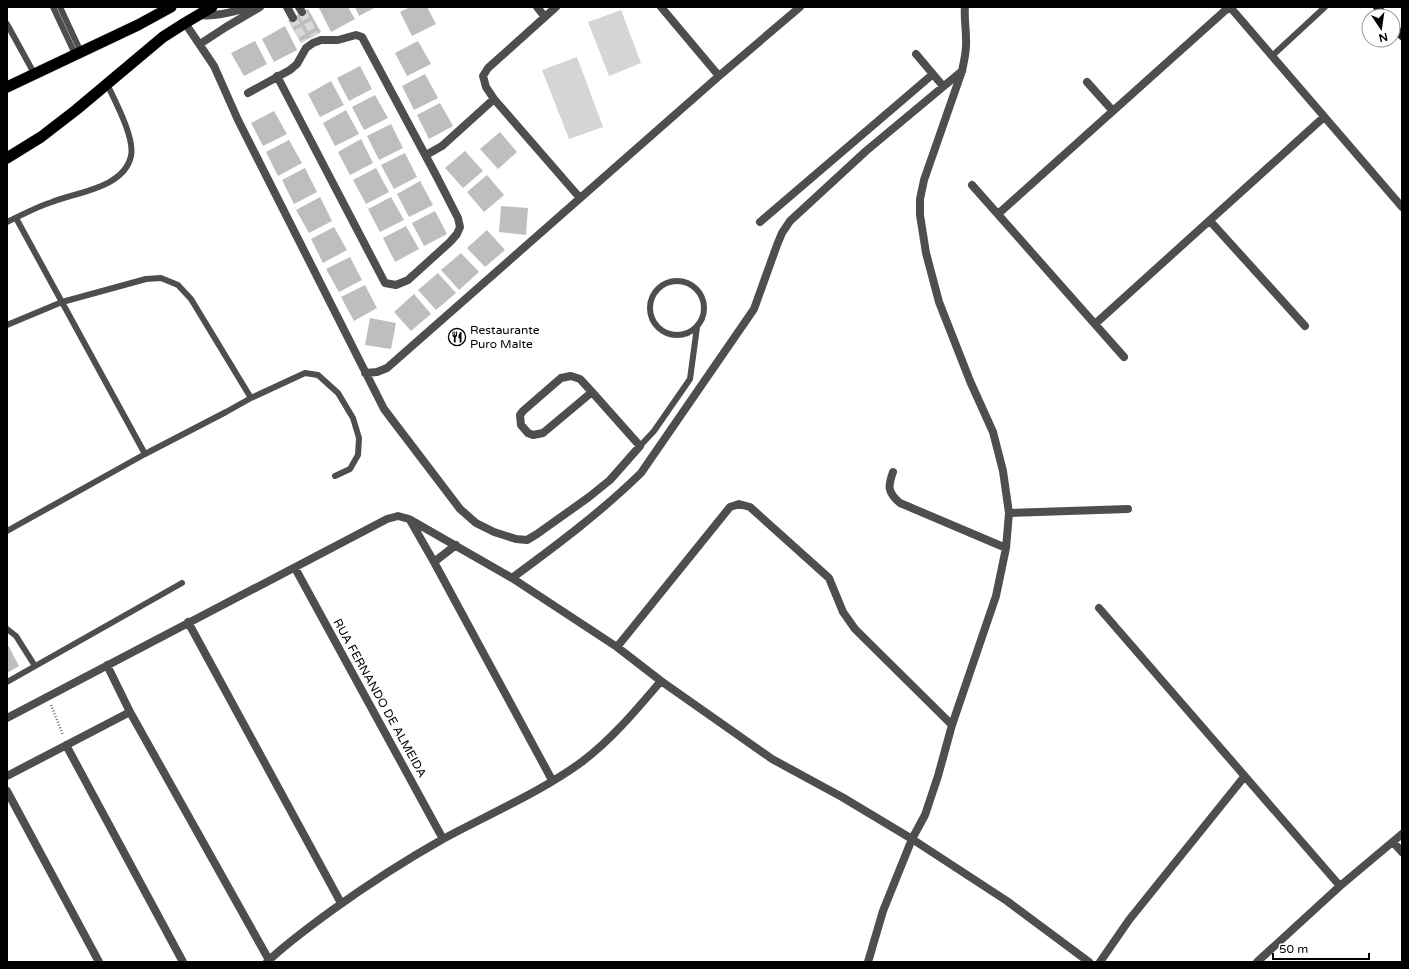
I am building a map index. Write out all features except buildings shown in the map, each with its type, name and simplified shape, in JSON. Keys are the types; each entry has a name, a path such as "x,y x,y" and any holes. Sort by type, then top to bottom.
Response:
{"highway":[{"path":"7,87 138,25 171,7"},
{"path":"7,158 41,137 76,110 163,37 185,22 212,7"}],"street":[{"path":"199,14 210,16 223,15 252,7"},
{"path":"200,44 260,7"},
{"path":"286,7 292,18"},
{"path":"537,7 545,16"},
{"path":"556,7 488,68 483,76 486,86 494,99 580,198"},
{"path":"661,7 719,76"},
{"path":"365,373 377,372 387,368 719,76 800,7"},
{"path":"868,962 883,910 912,839 925,815 938,776 952,725 996,596 1006,548 1009,513 1003,472 992,432 939,302 926,253 920,215 920,199 924,180 962,71 966,51 965,7"},
{"path":"998,214 1230,7 1402,207"},
{"path":"185,22 218,74 238,120 384,409 460,509 476,524 516,539 527,540 589,497 610,480 640,446 592,392 580,379 575,376 566,376 561,378 523,411 520,420 521,425 524,430 533,435 543,433 592,392"},
{"path":"248,93 277,76 290,70 297,64 306,44 316,39 338,40 356,35 362,37 426,155 458,218 460,226 457,234 450,242 408,280 396,285 385,283 277,76"},
{"path":"916,54 944,86"},
{"path":"512,578 578,529 642,473 754,309 777,245 782,233 790,221 866,151 962,71"},
{"path":"760,222 933,74"},
{"path":"1086,82 1113,112"},
{"path":"426,155 442,146 494,99"},
{"path":"1095,324 1324,117"},
{"path":"972,184 1124,357"},
{"path":"1210,221 1306,326"},
{"path":"893,472 890,481 890,491 900,502 1006,548"},
{"path":"617,648 730,507 739,504 750,507 829,578 843,612 855,630 952,725"},
{"path":"1009,513 1128,509"},
{"path":"7,718 387,519 398,516 409,519 512,578 617,648 661,681 772,759 842,797 912,839 1007,901 1089,962"},
{"path":"409,519 434,562 552,780"},
{"path":"434,562 456,545"},
{"name":"RUA FERNANDO DE ALMEIDA","path":"296,568 443,839"},
{"path":"1099,608 1340,886"},
{"path":"188,622 341,903"},
{"path":"107,665 130,712 268,961 304,930 380,877 443,839 497,811 583,761 630,718 661,681"},
{"path":"7,776 130,712"},
{"path":"66,745 183,962"},
{"path":"1100,962 1129,920 1244,777"},
{"path":"7,791 99,962"},
{"path":"1256,962 1340,886 1402,834"},
{"path":"1393,842 1402,852"}],"lane":[{"path":"53,7 78,53"},
{"path":"60,7 78,53"},
{"path":"1272,56 1325,7"},
{"path":"7,24 35,74"},
{"path":"7,222 52,202 109,183 124,170 131,156 130,140 107,84"},
{"path":"16,218 145,454"},
{"path":"7,325 62,302 146,279 161,278 178,286 191,299 251,398"},
{"path":"640,446 654,431 690,379 697,327 702,320 704,312 704,303 701,295 688,283 671,281 656,289 651,297 649,307 650,316 654,325 661,331 670,335 689,333 697,327"},
{"path":"7,531 145,454 251,398 305,373 318,374 338,393 353,418 358,438 358,455 350,469 335,476"},
{"path":"7,682 182,583"},
{"path":"7,629 16,636 26,649 35,666"}],"path":[{"path":"48,696 66,745"}],"shaded area":[{"path":"621,10 641,63 609,76 588,22"},
{"path":"577,57 603,127 569,139 542,70"}],"tunnel":[{"path":"302,12 315,36"},
{"path":"293,18 304,41"}],"place":[{"name":"Restaurante Puro Malte","path":"457,337"}]}
